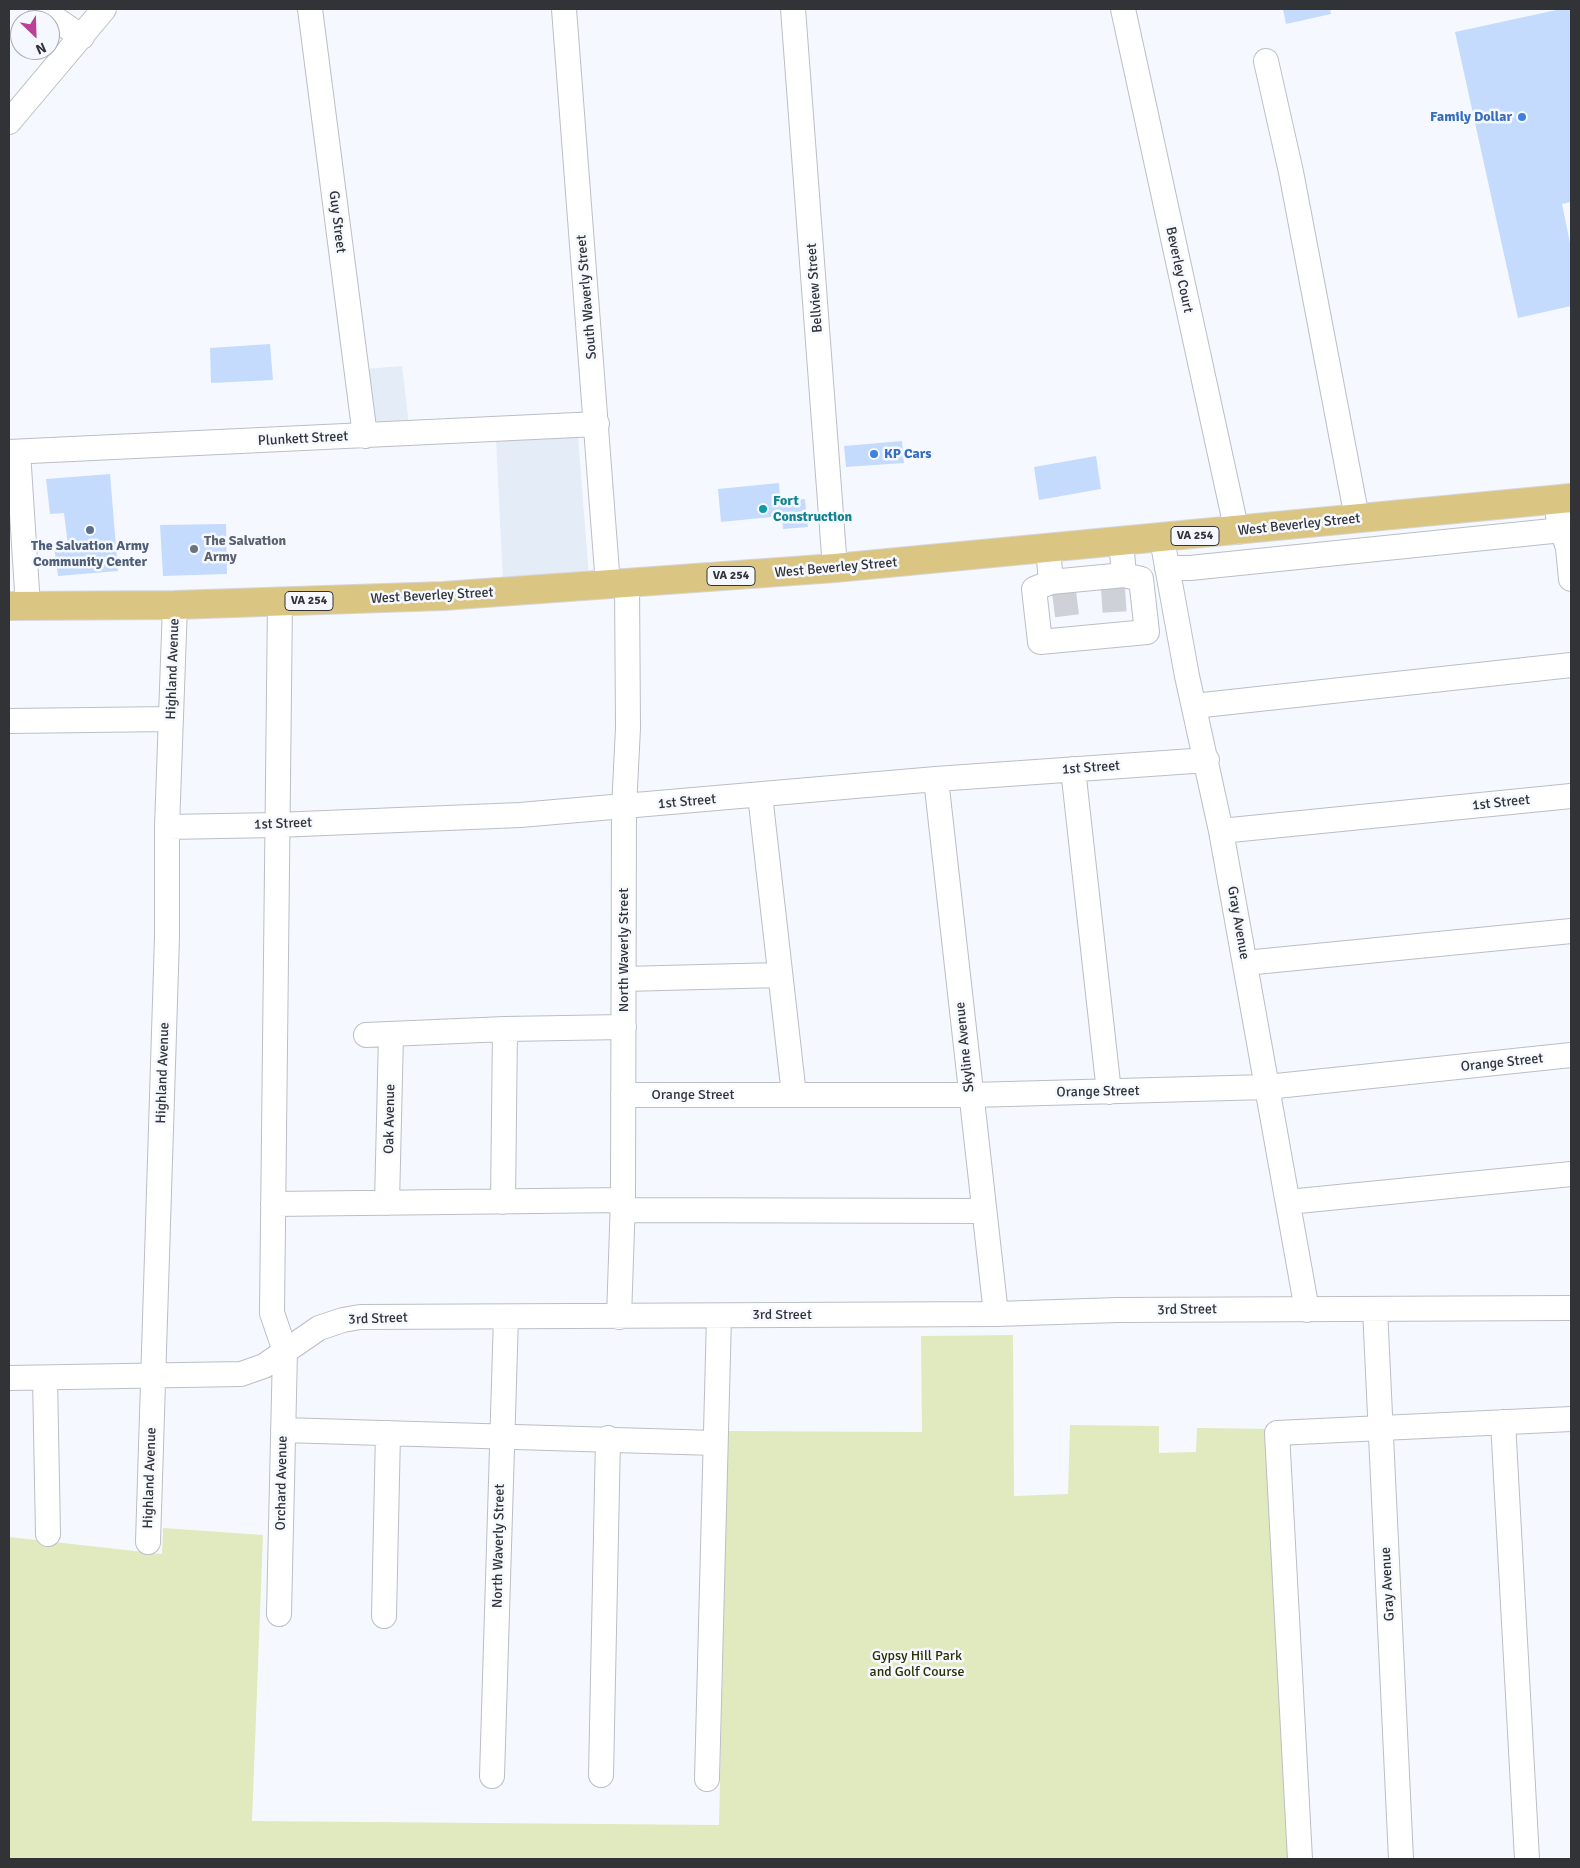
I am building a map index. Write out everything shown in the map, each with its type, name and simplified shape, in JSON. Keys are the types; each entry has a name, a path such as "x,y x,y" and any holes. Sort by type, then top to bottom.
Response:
{"main road":[{"name":"West Beverley Street","path":"19,606 175,605 444,596 618,584 835,568 1162,539 1562,499"}],"street":[{"path":"41,9 82,37"},
{"path":"9,122 104,9"},
{"name":"Guy Street","path":"310,9 365,436"},
{"name":"South Waverly Street","path":"564,9 597,424 618,584"},
{"name":"Bellview Street","path":"793,9 835,568"},
{"name":"Beverley Court","path":"1123,9 1237,532"},
{"path":"1266,61 1291,172 1357,518"},
{"name":"Plunkett Street","path":"13,452 597,424"},
{"path":"13,452 19,606"},
{"path":"1562,499 1562,530 1568,548 1571,579"},
{"path":"1167,568 1200,567 1562,530"},
{"name":"Gray Avenue","path":"1162,539 1178,628 1221,831 1307,1310"},
{"path":"1116,580 1122,542"},
{"path":"1048,548 1059,585"},
{"path":"1147,632 1141,579 1059,585 1034,589 1040,642 1068,631 1116,627 1147,632 1178,628"},
{"name":"North Waverly Street","path":"618,584 628,728 624,808 623,1205 619,1317"},
{"path":"280,602 272,1313 285,1351"},
{"name":"Highland Avenue","path":"148,1542 167,937 167,827 175,605"},
{"path":"1194,706 1571,665"},
{"path":"9,721 171,719"},
{"name":"1st Street","path":"167,827 277,825 624,808 936,779 1206,760"},
{"path":"1073,769 1108,1092"},
{"name":"Skyline Avenue","path":"936,779 996,1314"},
{"path":"760,795 794,1095"},
{"name":"1st Street","path":"1221,831 1571,796"},
{"path":"1245,963 1571,931"},
{"path":"624,979 780,976"},
{"path":"366,1036 505,1029 624,1027"},
{"path":"503,1202 505,1029"},
{"name":"Oak Avenue","path":"387,1203 391,1035"},
{"name":"Orange Street","path":"623,1095 971,1095 1268,1088 1571,1055"},
{"path":"1288,1202 1571,1174"},
{"path":"274,1204 503,1202 984,1211"},
{"name":"3rd Street","path":"9,1378 245,1373 264,1366 319,1328 351,1318 996,1314 1118,1310 1571,1308"},
{"name":"Gray Avenue","path":"1375,1309 1401,1859"},
{"path":"707,1778 719,1316"},
{"name":"North Waverly Street","path":"492,1776 506,1317"},
{"name":"Orchard Avenue","path":"279,1614 285,1351"},
{"path":"45,1378 48,1534"},
{"path":"1300,1859 1277,1433 1571,1419"},
{"path":"1504,1422 1527,1859"},
{"path":"283,1430 608,1438 716,1443"},
{"path":"384,1616 388,1433"},
{"path":"601,1776 608,1438"}],"shaded area":[{"path":"402,366 409,425 371,426 364,369"},
{"path":"578,436 589,577 503,583 496,440"}],"green space":[{"name":"Gypsy Hill Park and Golf Course","path":"1013,1335 1014,1496 1068,1494 1070,1425 1159,1426 1159,1453 1196,1452 1197,1428 1273,1429 1295,1859 9,1859 9,1537 162,1554 163,1528 263,1535 252,1821 719,1825 728,1431 922,1432 921,1336"}],"building":[{"path":"1283,9 1330,9 1331,14 1286,24"},
{"name":"Family Dollar","path":"1561,9 1571,9 1571,202 1562,204 1571,248 1571,306 1518,318 1455,32"},
{"path":"270,344 273,380 211,383 210,348"},
{"name":"KP Cars","path":"902,441 904,463 846,467 844,446"},
{"path":"1096,456 1101,489 1039,500 1034,467"},
{"name":"The Salvation Army Community Center","path":"110,474 118,571 58,576 54,546 68,546 64,513 50,514 46,479"},
{"name":"Fort Construction","path":"779,483 780,501 805,499 808,527 783,529 782,516 721,522 718,489"},
{"name":"The Salvation Army","path":"226,524 227,574 163,576 160,525"}],"tunnel":[{"path":"1113,588 1115,619"},
{"path":"1064,592 1068,623"}],"place":[{"name":"Family Dollar","path":"1522,117"},
{"name":"KP Cars","path":"874,454"},
{"name":"Fort Construction","path":"763,509"},
{"name":"The Salvation Army Community Center","path":"90,530"},
{"name":"The Salvation Army","path":"194,549"}]}
